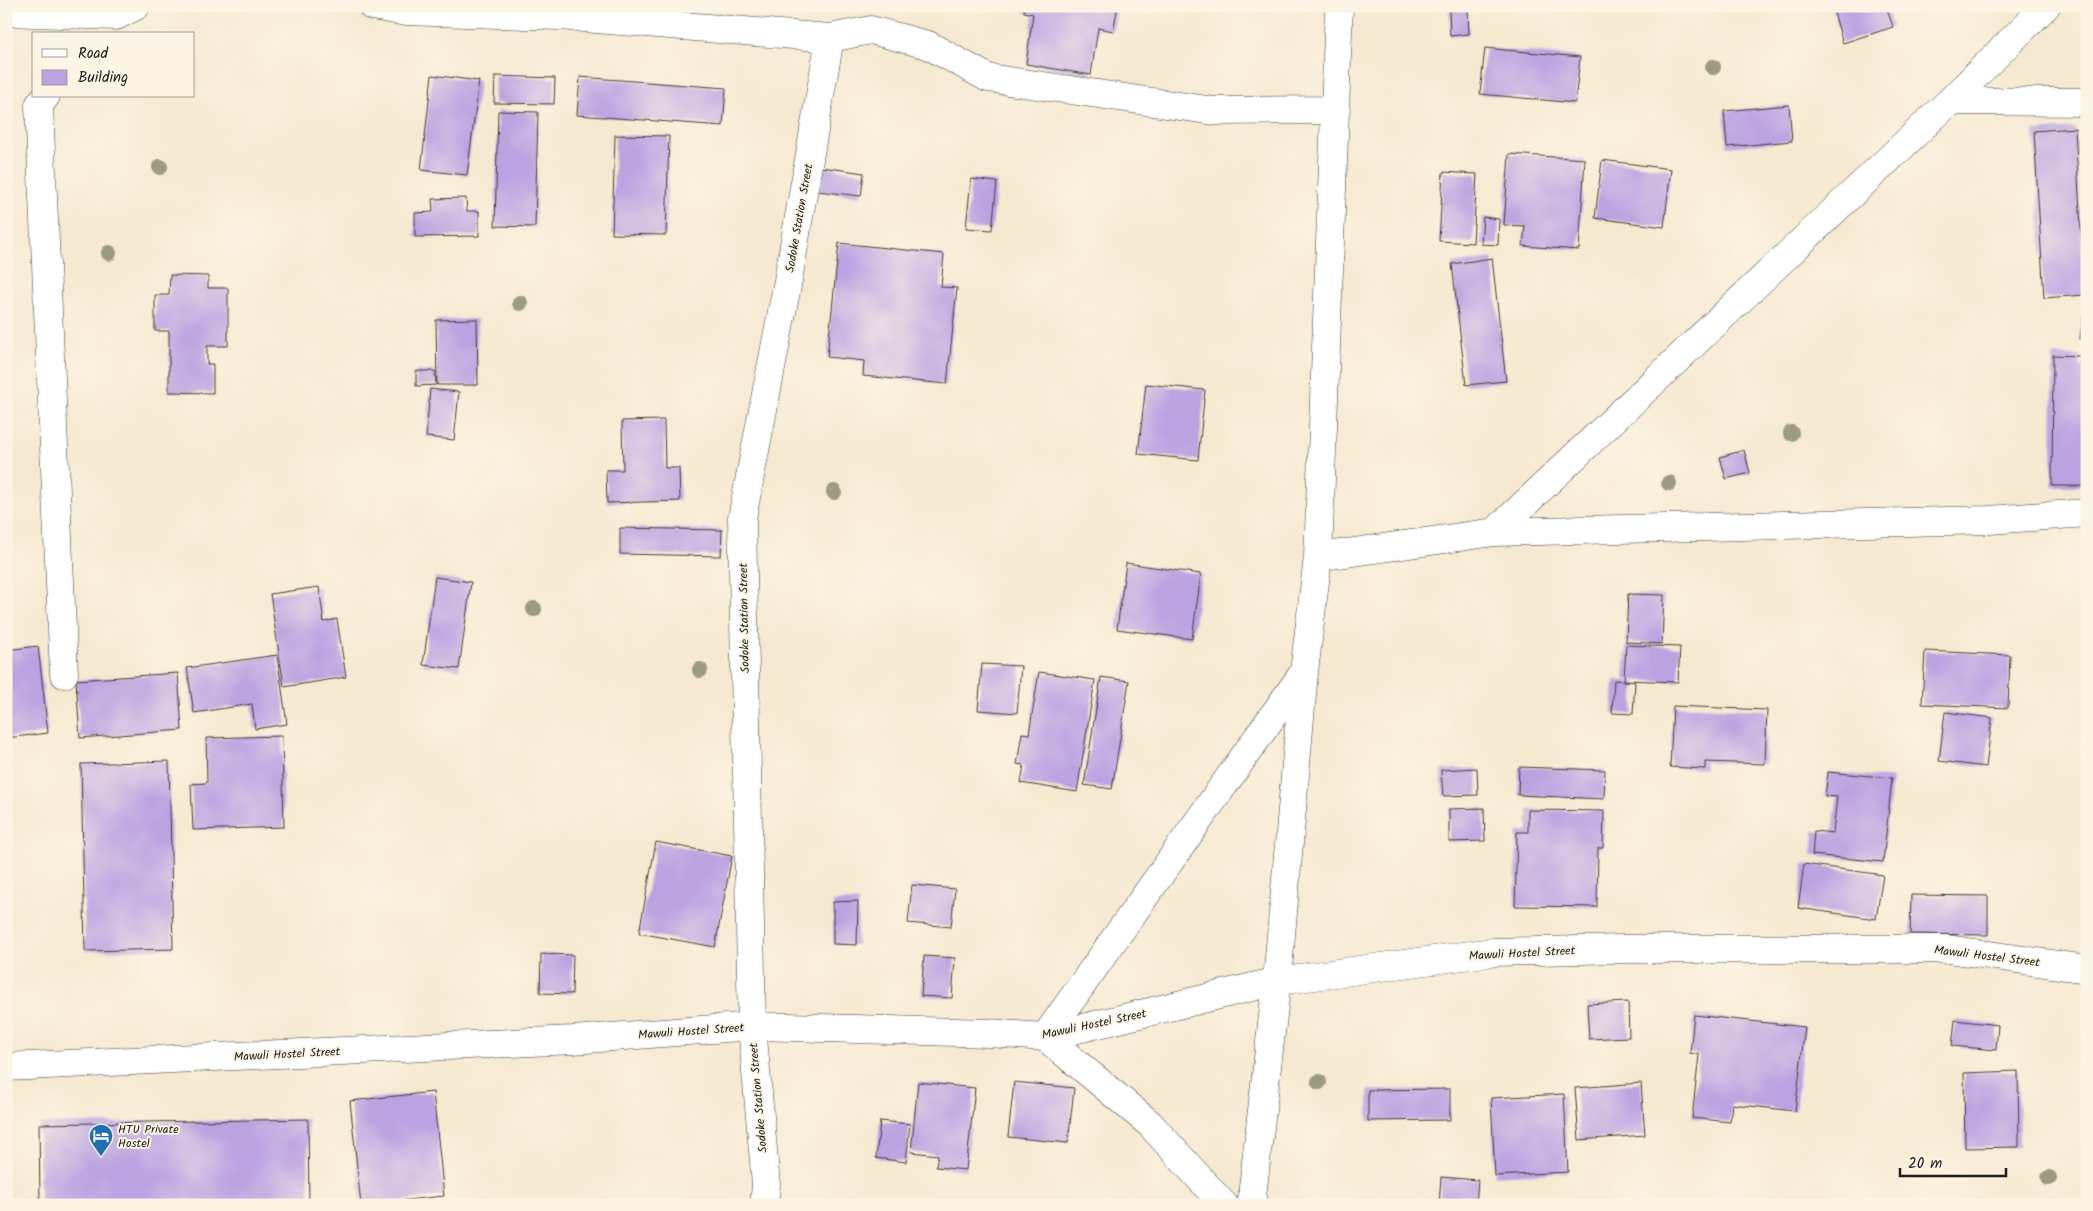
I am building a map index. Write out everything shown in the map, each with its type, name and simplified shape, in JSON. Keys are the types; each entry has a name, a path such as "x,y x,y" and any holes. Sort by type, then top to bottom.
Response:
{"street":[{"path":"372,6 401,11 561,11 830,38 871,30 928,45 988,78 1214,111 1336,110"},
{"path":"1251,1205 1277,981 1304,672 1318,557 1339,6"},
{"path":"1495,532 1950,101 2046,6"},
{"path":"6,12 117,19"},
{"name":"Sodoke Station Street","path":"764,1205 766,1185 752,1026 742,518 787,286 830,38"},
{"path":"45,98 39,106 64,674"},
{"path":"1950,101 2087,102"},
{"path":"1318,557 1495,532 1989,520 2087,513"},
{"path":"1224,1205 1150,1124 1045,1038 1304,672"},
{"name":"Mawuli Hostel Street","path":"6,1067 573,1040 752,1026 988,1033 1045,1038 1277,981 1493,952 1623,949 1947,950 2087,969"}],"building":[{"path":"1024,6 1118,6 1113,31 1098,28 1091,75 1026,64 1033,14 1024,12"},
{"path":"1832,6 1886,6 1893,27 1843,43"},
{"path":"1468,10 1469,34 1450,36 1449,11"},
{"path":"1485,48 1580,57 1575,103 1480,94"},
{"path":"432,75 479,81 467,175 421,170"},
{"path":"495,76 555,78 554,104 494,103"},
{"path":"580,77 726,88 723,126 577,115"},
{"path":"1789,105 1792,141 1727,147 1724,111"},
{"path":"498,111 538,112 535,227 495,226"},
{"path":"2075,128 2085,295 2044,298 2034,131"},
{"path":"615,135 669,136 666,235 612,234"},
{"path":"1509,154 1585,159 1579,250 1523,246 1525,226 1504,225"},
{"path":"1602,160 1671,169 1664,227 1595,218"},
{"path":"821,167 864,173 861,196 817,191"},
{"path":"1443,172 1477,174 1473,243 1439,241"},
{"path":"971,179 997,182 992,230 966,228"},
{"path":"466,198 467,211 479,211 479,236 415,237 415,213 433,212 432,199"},
{"path":"1483,217 1499,219 1498,245 1481,244"},
{"path":"839,243 944,254 941,287 957,288 947,384 863,376 864,361 827,357"},
{"path":"1492,258 1506,381 1466,385 1452,264"},
{"path":"170,275 208,276 208,288 228,288 228,346 207,346 207,364 213,364 213,393 169,392 169,331 155,331 155,295 169,295"},
{"path":"2083,315 2087,315 2087,339 2080,339"},
{"path":"477,319 478,385 437,385 436,320"},
{"path":"2053,355 2080,356 2080,366 2087,366 2087,486 2052,486"},
{"path":"416,371 435,371 436,385 416,386"},
{"path":"1146,384 1205,390 1198,460 1138,454"},
{"path":"430,389 459,392 454,440 426,437"},
{"path":"664,420 665,468 679,468 680,501 607,503 606,470 623,470 622,421"},
{"path":"1744,450 1750,473 1726,479 1720,457"},
{"path":"620,528 722,530 721,556 620,554"},
{"path":"1126,563 1201,574 1192,639 1117,629"},
{"path":"435,577 471,582 459,669 423,665"},
{"path":"319,587 324,622 337,619 346,677 284,687 270,594"},
{"path":"1628,594 1664,595 1662,644 1626,642"},
{"path":"1626,645 1680,647 1678,682 1624,680"},
{"path":"38,646 48,733 6,738 6,650"},
{"path":"1925,651 2010,655 2008,708 1922,704"},
{"path":"277,655 287,724 255,729 252,704 194,713 187,668"},
{"path":"982,664 1021,666 1017,713 978,710"},
{"path":"1039,672 1095,680 1077,792 1021,783 1024,765 1017,764 1022,733 1029,734"},
{"path":"178,673 182,730 80,738 76,680"},
{"path":"1101,677 1129,681 1112,789 1084,785"},
{"path":"1614,680 1635,682 1633,714 1612,713"},
{"path":"1673,706 1767,710 1765,764 1705,762 1705,769 1670,767"},
{"path":"1945,712 1992,718 1986,767 1939,761"},
{"path":"282,736 284,827 193,830 191,784 207,783 206,738"},
{"path":"169,761 173,949 85,951 81,764"},
{"path":"1519,767 1605,770 1604,799 1518,795"},
{"path":"1477,768 1478,795 1443,796 1441,770"},
{"path":"1828,772 1892,778 1883,862 1812,855 1814,831 1833,833 1837,797 1825,796"},
{"path":"1484,808 1485,841 1449,842 1449,809"},
{"path":"1528,810 1604,811 1603,848 1598,848 1597,907 1515,906 1517,832 1528,832"},
{"path":"656,842 732,856 715,947 639,933"},
{"path":"1804,864 1883,875 1876,919 1798,908"},
{"path":"912,885 955,889 951,927 908,923"},
{"path":"1911,895 1988,896 1988,935 1910,934"},
{"path":"858,901 857,945 833,944 833,902"},
{"path":"541,954 573,955 572,994 540,993"},
{"path":"924,956 955,958 952,998 921,996"},
{"path":"1628,1002 1629,1037 1589,1039 1587,1004"},
{"path":"1694,1015 1805,1027 1795,1111 1732,1104 1730,1122 1692,1118 1699,1055 1690,1053"},
{"path":"1955,1020 1998,1025 1996,1050 1952,1046"},
{"path":"2018,1071 2019,1147 1965,1148 1964,1073"},
{"path":"918,1082 975,1088 966,1170 936,1167 938,1155 911,1152"},
{"path":"1014,1082 1074,1088 1068,1143 1008,1137"},
{"path":"1641,1083 1645,1135 1579,1140 1575,1088"},
{"path":"1450,1089 1450,1120 1368,1121 1368,1090"},
{"path":"433,1092 444,1196 361,1205 350,1101"},
{"path":"1564,1094 1568,1172 1495,1176 1491,1098"},
{"path":"308,1119 309,1205 40,1205 39,1124"},
{"path":"880,1121 910,1124 906,1162 876,1158"},
{"path":"1441,1177 1478,1180 1476,1205 1439,1205"}],"place":[{"name":"HTU Private Hostel","path":"101,1157"}]}
